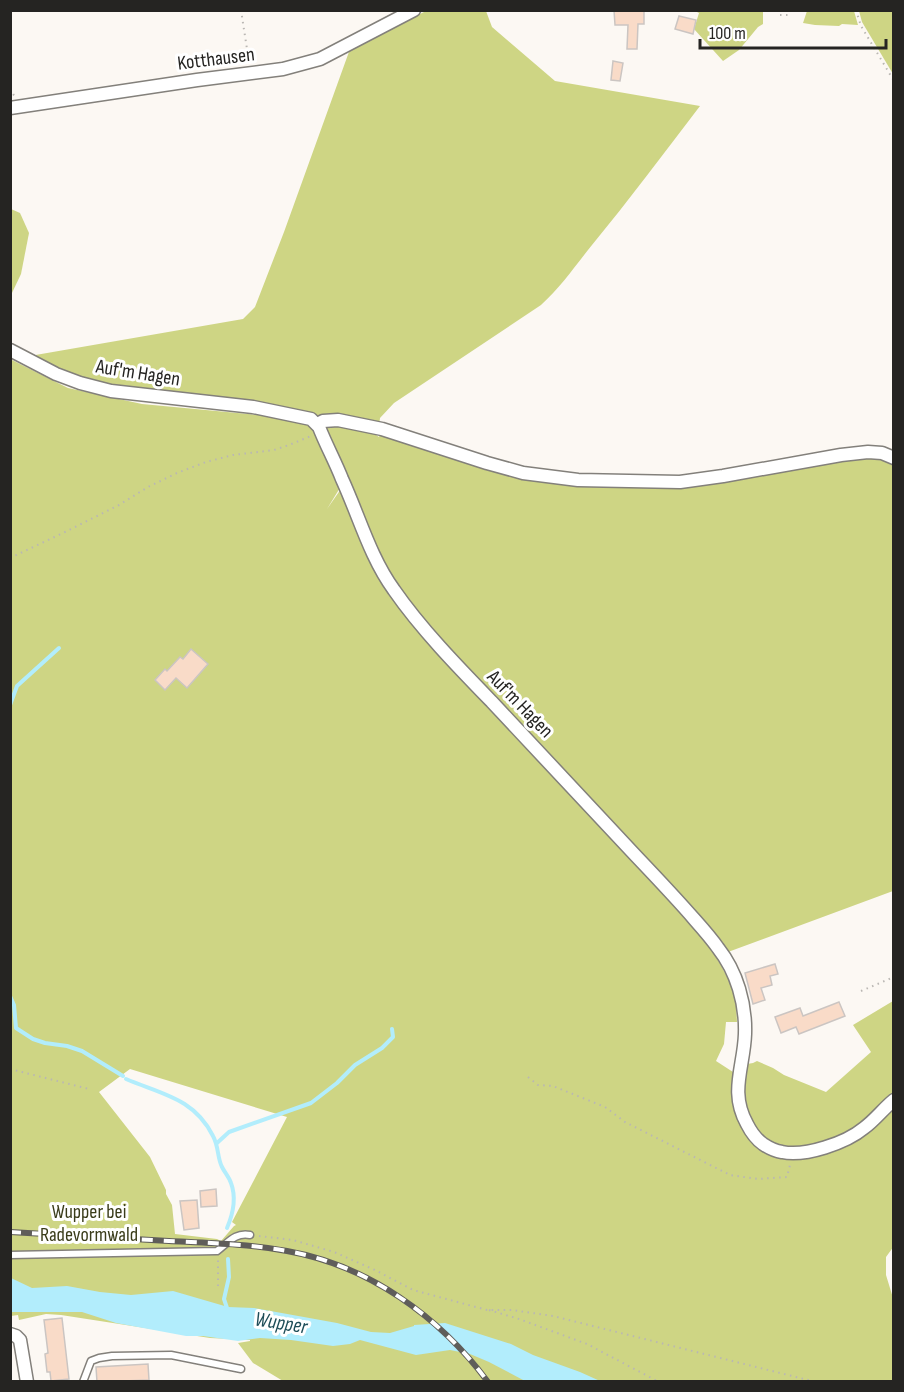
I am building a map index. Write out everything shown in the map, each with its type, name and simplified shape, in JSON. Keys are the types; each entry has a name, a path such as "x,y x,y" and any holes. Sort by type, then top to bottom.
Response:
{"street":[{"name":"Kotthausen","path":"10,108 283,69 320,59 414,10"},
{"name":"Auf'm Hagen","path":"10,350 56,374 94,387 128,394 253,407 311,419 319,429 382,570 405,606 475,685 671,893 727,960 740,992 745,1016 745,1036 737,1089 742,1113 752,1131 763,1144 794,1154"},
{"path":"319,429 322,421 338,420 382,429 523,473 578,480 680,482 850,454 882,453 894,458"},
{"path":"794,1154 824,1147 851,1137 865,1128 894,1100"},
{"path":"10,1334 16,1335 20,1340 27,1382"}],"lane":[{"path":"10,1255 217,1251 231,1238 250,1234"},
{"path":"83,1382 91,1361 112,1356 171,1355 241,1369"}],"path":[{"path":"241,10 250,74"},
{"path":"780,15 788,15 790,10"},
{"path":"855,10 861,26 894,81"},
{"path":"10,558 66,532 152,485 206,462 232,455 274,450 319,429"},
{"path":"861,991 894,977"},
{"path":"10,1069 89,1089"},
{"path":"528,1077 538,1085 553,1086 606,1107 625,1122 730,1175 758,1179 787,1177 794,1154"},
{"path":"250,1234 293,1240 323,1248 375,1270 413,1290 519,1319 587,1344 659,1382"},
{"path":"218,1259 218,1286"},
{"path":"487,1310 512,1310 553,1316 816,1382"}],"green space":[{"path":"426,11 486,11 492,27 555,81 700,106 568,276 541,305 394,403 380,418 379,426 111,391 24,357 243,319 255,307 350,49"},
{"path":"695,11 763,11 763,24 739,50 723,61 694,29 699,13"},
{"path":"807,11 854,11 858,25 803,23"},
{"path":"859,11 893,11 893,74 862,22"},
{"path":"11,209 20,213 29,233 21,274 11,295"},
{"name":"Wupper bei Radevormwald","path":"10,359 68,388 142,404 259,415 369,430 379,437 380,431 473,461 625,484 871,453 893,461 893,891 728,952 674,891 478,682 409,603 386,569 346,478 327,509 341,489 377,572 712,949 731,984 736,1002 737,1022 726,1022 724,1044 716,1061 733,1072 741,1065 757,1061 826,1092 871,1052 853,1025 893,1001 894,1246 886,1257 886,1275 893,1298 893,1381 283,1381 253,1363 238,1343 250,1340 210,1338 61,1315 46,1314 19,1320 18,1315 11,1316","holes":["130,1069 287,1117 232,1222 236,1225 221,1241 175,1234 172,1205 150,1157 99,1092"]}],"water":[{"name":"Wupper","path":"11,1278 32,1288 67,1286 131,1295 173,1291 228,1307 254,1308 337,1323 371,1332 390,1333 414,1325 445,1323 511,1344 600,1381 525,1381 470,1354 450,1350 416,1355 360,1340 333,1346 260,1338 238,1341 186,1336 116,1323 82,1312 11,1312"}],"building":[{"path":"614,10 644,10 644,24 638,24 637,49 627,49 628,25 615,25"},
{"path":"679,16 696,20 693,34 675,29"},
{"path":"613,61 623,63 620,81 611,80"},
{"path":"191,649 208,664 187,688 176,678 165,690 155,680 180,657 183,659"},
{"path":"775,964 778,974 770,976 772,985 761,988 765,1000 753,1004 745,973"},
{"path":"839,1002 845,1016 799,1034 796,1027 781,1033 775,1017 800,1008 803,1016"},
{"path":"216,1189 217,1206 201,1207 200,1191"},
{"path":"197,1200 199,1228 184,1230 180,1201"},
{"path":"62,1318 69,1379 51,1381 50,1372 47,1372 45,1354 48,1353 44,1320"},
{"path":"148,1364 149,1380 97,1382 96,1367"}],"waterway":[{"path":"10,705 17,686 59,648"},
{"path":"10,996 14,1005 16,1028 33,1039 82,1051 123,1076"},
{"path":"217,1143 229,1132 311,1103 337,1083 355,1065 382,1048 393,1037 392,1029"},
{"path":"126,1079 176,1099 196,1113 205,1123 215,1140 220,1163 233,1189 234,1206 227,1228"},
{"path":"228,1259 229,1277 224,1299 228,1311"}],"railway":[{"path":"10,1232 244,1245 317,1258 374,1281 400,1297 448,1336 488,1382"}]}
